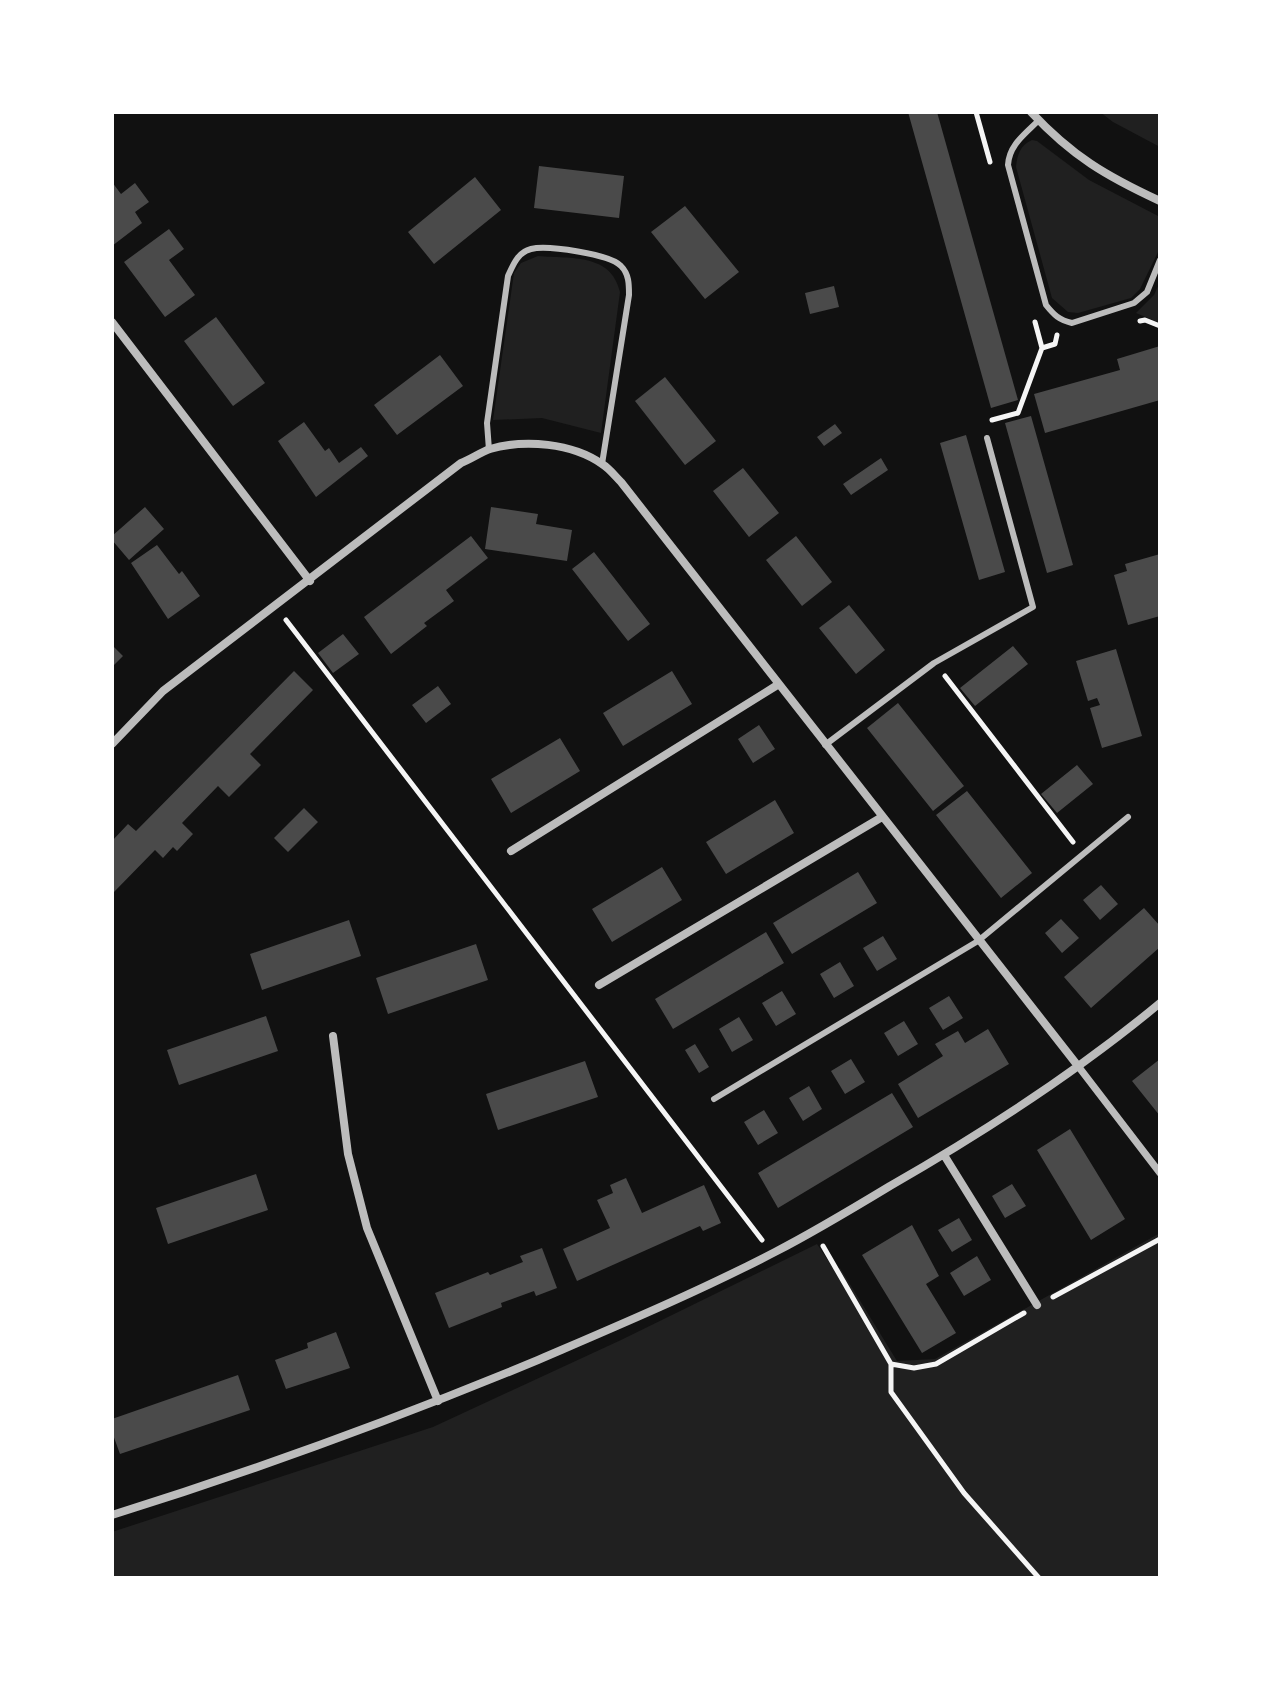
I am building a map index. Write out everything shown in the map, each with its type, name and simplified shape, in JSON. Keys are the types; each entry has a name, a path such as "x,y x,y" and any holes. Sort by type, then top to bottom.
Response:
{"street":[{"path":"1031,112 1060,142 1086,162 1112,179 1160,201"},
{"path":"112,322 310,581"},
{"path":"112,744 163,691 461,463 489,450 516,444 544,444 571,451 602,464 621,482 1160,1173"},
{"path":"511,851 779,684"},
{"path":"599,985 882,817"},
{"path":"112,1515 300,1452 438,1401 605,1331 772,1253 944,1155 1078,1066 1160,1003"},
{"path":"333,1036 348,1154 367,1228 438,1401"},
{"path":"944,1155 1037,1305"}],"lane":[{"path":"1039,120 1014,145 1008,165 1046,305 1062,321 1072,323 1134,303 1147,292 1160,260"},
{"path":"489,450 487,423 508,276 518,256 531,249 549,248 606,257 620,264 628,276 629,295 602,464"},
{"path":"825,745 934,663 1033,607 987,438"},
{"path":"714,1099 978,941 1128,817"}],"path":[{"path":"987,438 983,423 1018,413 1042,348 1055,344 1062,321"},
{"path":"275,605 772,1253"},
{"path":"934,663 1082,854"},
{"path":"814,1230 891,1364 891,1392 964,1493 1039,1578"}],"shaded area":[{"path":"1100,112 1160,112 1160,147 1113,122"},
{"path":"1032,140 1089,180 1160,217 1160,248 1140,289 1131,298 1078,313 1068,312 1052,298 1016,167 1020,151"},
{"path":"538,256 576,258 599,264 615,279 620,292 601,433 542,418 493,420 514,273 521,263"},
{"path":"1160,282 1160,323 1136,313 1154,295"},
{"path":"1160,1233 1160,1578 112,1578 112,1532 433,1427 817,1244 835,1271 840,1268 897,1361 935,1359"}],"building":[{"path":"908,112 937,112 1018,400 991,408"},
{"path":"539,166 624,176 619,218 534,208"},
{"path":"475,177 501,210 434,264 408,232"},
{"path":"112,182 121,194 135,183 149,202 135,212 142,223 112,246"},
{"path":"685,206 739,272 705,299 651,232"},
{"path":"169,229 184,249 169,260 195,295 165,317 124,262"},
{"path":"834,286 839,307 810,314 805,293"},
{"path":"216,317 265,383 233,406 184,341"},
{"path":"1160,346 1160,400 1045,433 1034,394 1120,370 1117,359"},
{"path":"440,355 463,386 397,435 374,405"},
{"path":"665,377 716,441 685,465 635,401"},
{"path":"1031,416 1073,565 1047,573 1005,423"},
{"path":"304,422 325,451 329,448 339,463 361,447 368,456 316,497 278,441"},
{"path":"835,424 842,433 824,446 817,437"},
{"path":"966,435 1005,572 979,580 940,443"},
{"path":"881,458 888,470 851,495 843,484"},
{"path":"743,468 779,513 749,537 713,491"},
{"path":"145,507 164,529 129,560 112,536"},
{"path":"491,507 538,514 536,524 572,530 567,561 485,549"},
{"path":"471,536 488,558 446,590 454,601 424,623 427,626 391,654 364,617"},
{"path":"796,536 832,582 802,606 766,560"},
{"path":"157,545 200,596 168,619 131,563"},
{"path":"594,552 650,624 628,641 572,569"},
{"path":"1160,554 1160,616 1128,625 1114,575 1127,571 1125,564"},
{"path":"849,605 885,650 856,674 819,628"},
{"path":"343,634 359,654 333,673 318,653"},
{"path":"112,645 123,656 112,667"},
{"path":"1013,646 1028,664 975,706 960,688"},
{"path":"1116,649 1142,736 1102,748 1090,708 1100,705 1097,698 1088,701 1076,661"},
{"path":"294,671 313,690 250,754 261,765 229,797 218,786 182,823 193,834 177,851 173,847 163,858 155,850 114,892 112,841 128,824 136,831"},
{"path":"672,671 692,704 623,746 603,713"},
{"path":"438,686 451,704 426,723 412,705"},
{"path":"898,703 964,786 933,811 867,728"},
{"path":"759,725 775,749 753,763 738,739"},
{"path":"560,738 580,771 511,813 491,779"},
{"path":"1077,765 1093,784 1057,813 1041,794"},
{"path":"967,791 1032,873 1001,898 936,815"},
{"path":"775,800 794,833 726,874 706,842"},
{"path":"304,808 318,822 288,852 274,838"},
{"path":"662,867 682,900 612,942 592,909"},
{"path":"858,872 877,903 792,954 773,923"},
{"path":"1101,885 1118,904 1100,920 1083,900"},
{"path":"1144,908 1160,926 1160,947 1091,1008 1064,977"},
{"path":"1061,919 1079,938 1062,953 1045,933"},
{"path":"349,920 361,956 262,990 250,954"},
{"path":"766,932 784,963 673,1029 655,999"},
{"path":"883,936 897,959 877,971 863,948"},
{"path":"476,944 488,980 388,1014 376,978"},
{"path":"840,962 854,986 834,998 820,974"},
{"path":"782,991 796,1014 776,1026 762,1003"},
{"path":"949,996 963,1018 943,1030 929,1008"},
{"path":"266,1016 278,1051 179,1085 167,1050"},
{"path":"739,1017 753,1040 732,1052 719,1029"},
{"path":"904,1021 918,1044 898,1056 884,1033"},
{"path":"988,1029 1009,1064 918,1118 898,1084 943,1056 935,1044 958,1031 965,1043"},
{"path":"695,1044 709,1067 699,1073 685,1050"},
{"path":"851,1059 865,1082 845,1094 831,1071"},
{"path":"1160,1059 1160,1116 1132,1081"},
{"path":"585,1061 598,1097 498,1130 486,1094"},
{"path":"809,1086 822,1109 803,1121 789,1098"},
{"path":"892,1093 913,1127 778,1208 758,1173"},
{"path":"764,1110 778,1133 758,1145 744,1122"},
{"path":"1070,1129 1125,1219 1091,1240 1037,1150"},
{"path":"256,1174 268,1210 168,1244 156,1208"},
{"path":"626,1178 642,1213 704,1185 721,1223 703,1231 700,1226 577,1281 563,1249 610,1228 597,1200 613,1193 610,1185"},
{"path":"1012,1184 1026,1206 1005,1218 992,1196"},
{"path":"959,1218 972,1240 952,1252 938,1230"},
{"path":"912,1225 939,1276 926,1284 956,1333 922,1353 862,1255"},
{"path":"542,1248 557,1288 536,1296 534,1291 501,1303 502,1307 449,1328 435,1293 523,1262 520,1256"},
{"path":"977,1256 991,1280 964,1296 950,1273"},
{"path":"336,1332 350,1368 286,1389 275,1360 308,1348 307,1343"},
{"path":"238,1375 250,1410 120,1454 112,1432 112,1419"}]}
